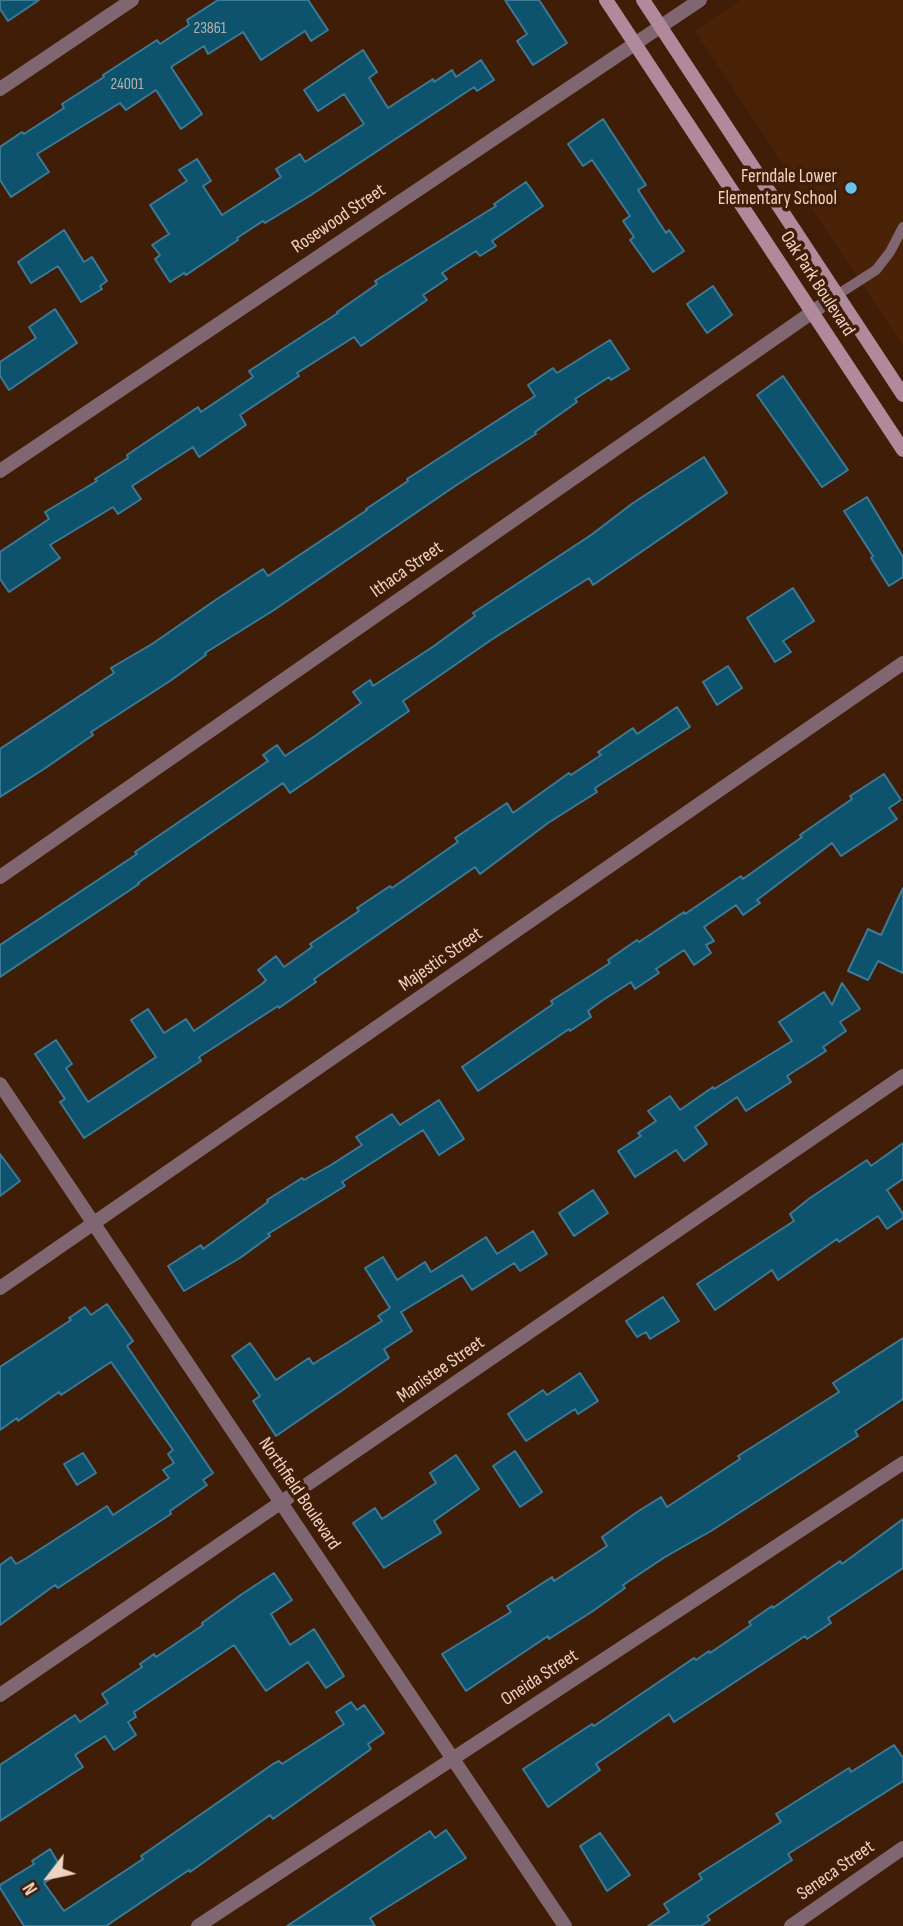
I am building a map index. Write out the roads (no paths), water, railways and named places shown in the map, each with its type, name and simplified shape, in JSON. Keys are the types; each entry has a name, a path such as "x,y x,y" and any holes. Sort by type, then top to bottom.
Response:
{"street":[{"path":"0,89 132,0"},
{"name":"Oak Park Boulevard","path":"606,0 903,450"},
{"name":"Oak Park Boulevard","path":"643,0 903,395"},
{"name":"Rosewood Street","path":"0,471 700,0"},
{"name":"Ithaca Street","path":"0,877 837,295"},
{"name":"Majestic Street","path":"0,1289 903,663"},
{"name":"Manistee Street","path":"0,1695 903,1076"},
{"name":"Northfield Boulevard","path":"0,1084 565,1926"},
{"name":"Oneida Street","path":"198,1926 903,1463"},
{"name":"Seneca Street","path":"791,1926 903,1848"}],"lane":[{"path":"837,295 876,270 890,252 903,227"}],"place":[{"name":"Ferndale Lower Elementary School","path":"851,188"}]}
